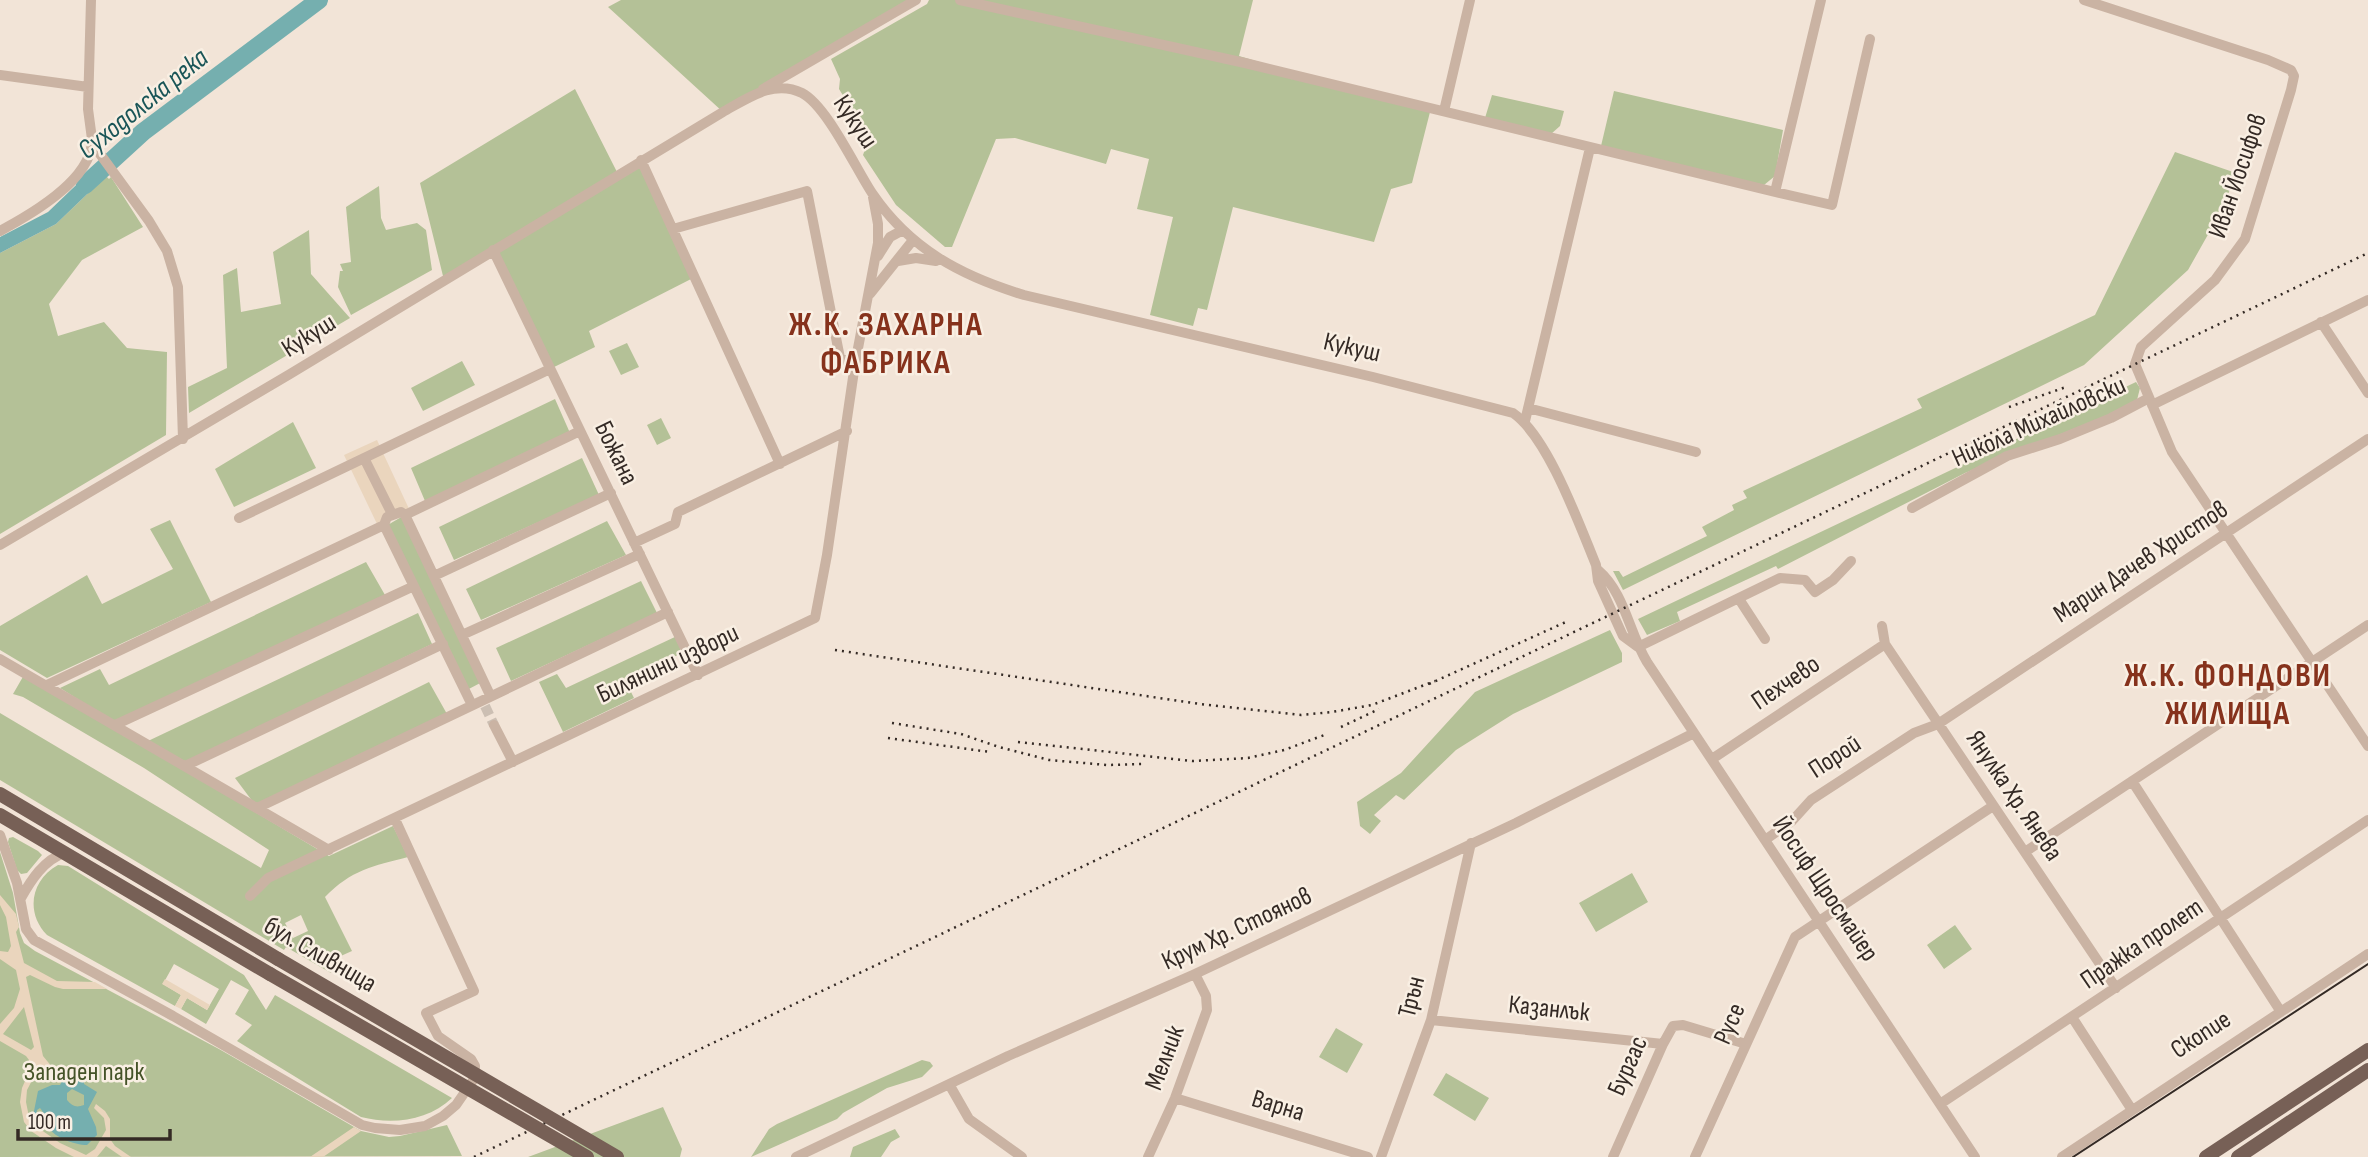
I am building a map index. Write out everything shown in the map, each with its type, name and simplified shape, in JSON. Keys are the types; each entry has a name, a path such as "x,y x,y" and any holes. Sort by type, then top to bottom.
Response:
{"main road":[{"name":"бул. Сливница","path":"0,794 278,960 617,1157"},
{"name":"бул. Сливница","path":"0,815 587,1157"},
{"path":"2206,1157 2368,1050"},
{"path":"2238,1157 2368,1070"}],"street":[{"path":"0,231 32,213 69,182 89,160 92,139 88,87 90,0"},
{"path":"755,94 916,0"},
{"path":"960,0 1231,60 1832,205 1870,39"},
{"path":"1444,111 1470,0"},
{"path":"1775,192 1821,0"},
{"name":"Иван Йосифов","path":"2084,0 2268,60 2291,70 2294,76 2245,239 2216,280 2149,340 2137,356 2137,369 2172,452 2368,746"},
{"path":"0,75 88,87"},
{"name":"Кукуш","path":"0,545 183,439 641,160 755,94 773,88 787,89 812,99 852,156 871,191 913,240 943,263 998,287 1024,295 1498,407 1525,421"},
{"path":"92,139 161,241 176,276 183,439"},
{"path":"1590,148 1525,421 1547,456 1598,570 1598,581 1623,636 1637,647 1780,578 1805,580 1815,592 1833,580 1851,561"},
{"path":"641,160 780,464"},
{"path":"673,229 807,191 841,358 855,364"},
{"name":"Билянини извори","path":"250,896 268,878 815,618 847,431 855,364 875,261 878,224 871,191"},
{"name":"Билянини извори","path":"875,261 890,237 904,230"},
{"name":"Билянини извори","path":"868,296 913,240"},
{"name":"Божана","path":"493,250 698,675"},
{"path":"898,261 916,258 943,263"},
{"name":"Никола Михайловски","path":"1912,508 2007,456 2060,439 2111,418 2368,300"},
{"path":"2357,305 2368,311"},
{"path":"2321,322 2368,393"},
{"path":"239,519 550,369"},
{"path":"1528,408 1696,452"},
{"path":"405,515 580,431"},
{"path":"634,543 675,524 678,512 847,431"},
{"name":"Марин Дачев Христов","path":"1938,724 2368,439"},
{"path":"364,458 391,514"},
{"path":"434,576 611,493"},
{"path":"47,685 384,525 387,517 401,512 405,515 462,635 482,701"},
{"path":"384,525 443,644 482,701"},
{"path":"462,635 640,554"},
{"path":"116,725 414,586"},
{"path":"1739,599 1765,639"},
{"path":"257,808 668,612"},
{"name":"Янулка Хр. Янева","path":"1882,625 1885,644 2116,988"},
{"path":"2025,852 2368,625"},
{"path":"185,766 443,644"},
{"name":"Пехчево","path":"1712,759 1885,644"},
{"name":"Йосиф Щросмайер","path":"1637,647 1975,1157"},
{"path":"0,659 329,850"},
{"name":"Порой","path":"1765,840 1792,821 1811,800 1914,733 1938,724"},
{"path":"494,725 513,762"},
{"name":"Крум Хр. Стоянов","path":"796,1157 1052,1036 1120,1009 1195,974 1694,733"},
{"path":"2132,781 2281,1012"},
{"name":"Русе","path":"1695,1157 1794,937 1993,806"},
{"path":"0,835 21,898 26,929 42,945 173,1016 362,1125 401,1130 425,1126 443,1116 470,1088 475,1066 467,1055 438,1036 426,1013 474,991 395,819"},
{"name":"Пражка пролет","path":"1940,1104 2368,820"},
{"name":"Трън","path":"1381,1157 1431,1020 1471,843"},
{"path":"21,898 38,872 56,856 64,853"},
{"name":"Скопие","path":"2062,1157 2368,954"},
{"name":"Мелник","path":"1148,1157 1175,1098 1207,1010 1206,996 1195,974"},
{"path":"2072,1017 2132,1110"},
{"name":"Казанлък","path":"1431,1020 1663,1044"},
{"name":"Бургас","path":"1613,1157 1670,1029 1678,1025 1746,1044"},
{"path":"949,1084 970,1119 1019,1156"},
{"name":"Варна","path":"1175,1098 1368,1157"}],"green space":[{"path":"621,0 916,0 723,112 608,7"},
{"path":"929,0 1253,0 1239,56 1430,112 1412,183 1391,189 1374,242 1233,207 1207,310 1198,308 1193,326 1150,315 1173,217 1137,209 1149,159 1111,149 1106,164 1015,138 996,139 952,247 945,247 896,205 863,155 869,138 839,89 840,79 831,59 927,4"},
{"path":"575,89 618,174 641,160 695,277 589,331 595,347 550,369 494,250 444,280 420,183"},
{"path":"1614,91 1783,130 1775,176 1764,185 1601,146"},
{"path":"1492,95 1564,111 1560,126 1551,134 1485,118"},
{"path":"2175,152 2236,173 2223,208 2188,270 2084,365 1623,590 1613,571 1619,571 1623,577 1707,536 1702,527 1734,510 1732,505 1747,498 1743,491 1922,408 1917,399 2095,315"},
{"path":"106,176 109,179 111,177 143,227 82,260 49,304 58,336 104,322 127,348 167,352 166,435 0,534 0,253 56,224"},
{"path":"379,186 381,218 386,230 417,223 426,230 432,270 351,315 338,287 340,271 343,271 340,264 351,262 346,207"},
{"path":"309,230 311,274 350,318 189,413 188,387 227,368 223,275 237,268 241,312 281,304 273,252"},
{"path":"627,343 639,367 621,375 609,351"},
{"path":"462,361 475,385 423,411 411,388"},
{"path":"2136,382 2140,388 2137,400 2108,415 1965,473 1778,569 1776,566 1677,612 1680,621 1647,635 1638,619"},
{"path":"555,399 570,433 425,501 411,468"},
{"path":"661,418 671,438 657,445 647,425"},
{"path":"293,422 316,468 234,507 215,469"},
{"path":"582,458 599,495 454,560 439,527"},
{"path":"403,516 484,681 465,691 386,526"},
{"path":"170,520 211,602 47,678 0,650 0,626 87,575 102,604 173,569 150,529"},
{"path":"607,521 626,555 481,620 466,589"},
{"path":"366,562 385,595 114,722 60,688 100,669 109,685"},
{"path":"641,581 657,613 511,681 496,648"},
{"path":"418,613 432,644 186,762 148,741"},
{"path":"1610,630 1622,653 1622,662 1513,714 1456,750 1404,800 1396,795 1374,815 1381,821 1370,834 1360,826 1357,802 1401,773 1475,692"},
{"path":"677,636 685,652 624,678 634,698 563,732 539,682 557,674 566,688"},
{"path":"24,675 329,856 393,826 408,857 373,866 353,875 325,897 352,951 325,963 331,973 286,947 284,950 0,780 0,713 261,868 269,850 144,768 23,697 13,694","holes":["301,915 308,931 293,938 285,923"]},
{"path":"429,682 447,714 256,806 235,778"},
{"path":"13,837 42,855 27,873 21,874 17,870 8,842 9,838"},
{"name":"Западен парк","path":"0,852 13,893 20,933 24,943 35,951 219,1049 361,1131 389,1137 447,1125 462,1156 0,1157"},
{"path":"58,865 68,866 244,975 266,1010 275,995 452,1098 432,1112 409,1119 385,1121 361,1117 237,1041 252,1025 235,1014 249,990 231,980 206,1024 181,1009 187,998 207,1010 219,989 174,964 163,984 181,995 175,1006 47,935 36,916 34,897 42,879"},
{"path":"1632,873 1648,902 1596,932 1579,903"},
{"path":"1955,925 1972,949 1944,969 1927,945"},
{"path":"1336,1028 1363,1044 1347,1073 1319,1057"},
{"path":"922,1060 933,1066 922,1077 887,1088 837,1119 751,1157 769,1129 777,1124"},
{"path":"1446,1073 1489,1098 1475,1121 1433,1095"},
{"path":"663,1107 682,1149 680,1157 528,1157"},
{"path":"895,1129 900,1137 891,1142 881,1157 850,1157 853,1147"}],"shaded area":[{"path":"377,440 410,511 378,526 344,455"},
{"path":"0,895 16,914 19,927 16,932 24,963 57,981 95,982 107,989 63,989 30,975 26,977 43,1056 62,1079 58,1083 45,1070 37,1071 27,1090 29,1117 37,1127 60,1143 86,1155 95,1149 106,1130 104,1118 94,1108 96,1104 110,1119 110,1139 131,1157 122,1157 106,1146 97,1157 74,1157 31,1131 24,1122 20,1102 22,1088 29,1072 29,1060 0,1041 0,1024 14,1008 20,989 16,970 0,959 0,951 8,952 11,946 6,917 0,905","holes":["24,1007 34,1047 31,1050 3,1034"]},
{"path":"165,979 210,1005 207,1010 187,998 181,1009 175,1006 181,995 162,984"},
{"path":"354,1127 361,1131 323,1157 310,1157"}],"water":[{"path":"98,164 106,176 56,224 0,253 0,237 48,212"},
{"path":"67,1072 83,1072 84,1084 97,1092 88,1109 97,1135 87,1145 70,1142 53,1133 40,1108 36,1116 33,1116 38,1091 52,1085 60,1085","holes":["72,1089 84,1095 84,1105 81,1106 74,1106 67,1100 67,1093"]}],"waterway":[{"name":"Суходолска река","path":"85,185 143,132 319,0"}],"tunnel":[{"path":"485,706 494,725"}],"tram line":[{"path":"2073,1157 2368,964"}],"railway":[{"path":"474,1157 2368,253"},
{"path":"2009,407 2066,387"},
{"path":"1429,684 1568,621"},
{"path":"835,650 1200,704 1301,715 1372,705 1435,681"},
{"path":"1341,727 1379,709"},
{"path":"892,723 961,734 1049,760 1107,765 1143,764"},
{"path":"1018,742 1192,761 1248,758 1284,750 1327,734"},
{"path":"888,738 990,752"}],"district":[{"name":"Ж.К. ЗАХАРНА ФАБРИКА","path":"886,344"},
{"name":"Ж.К. ФОНДОВИ ЖИЛИЩА","path":"2228,695"}]}
